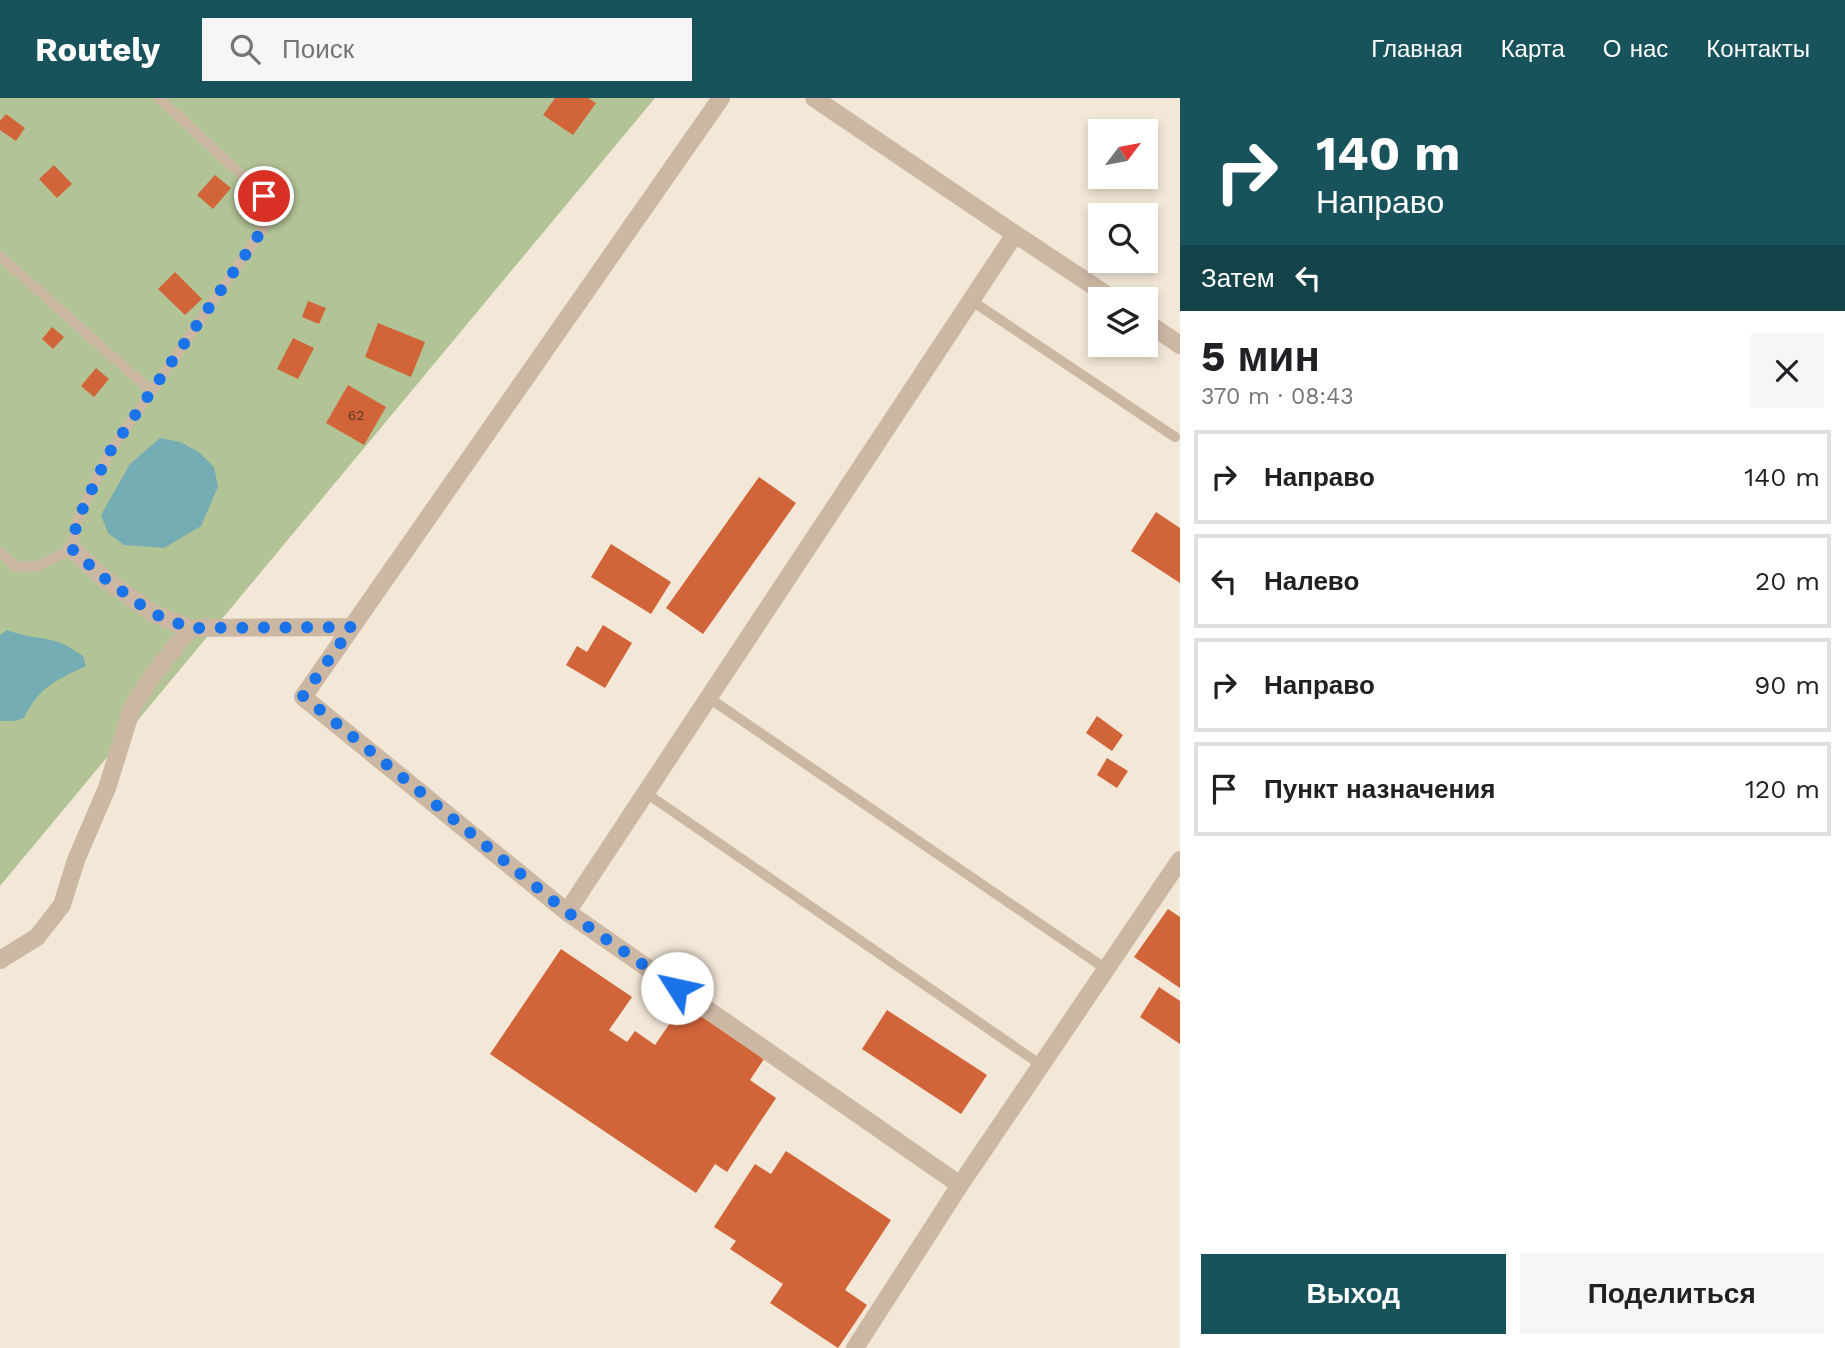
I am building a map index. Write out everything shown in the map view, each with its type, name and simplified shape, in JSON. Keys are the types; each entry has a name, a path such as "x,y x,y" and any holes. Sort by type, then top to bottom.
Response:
{"street":[{"path":"721,98 303,696 567,912 960,1185"},
{"path":"814,98 1094,287"},
{"path":"567,912 1015,234"},
{"path":"1158,330 1180,345"},
{"path":"72,549 104,578 152,613 190,628 352,627"},
{"path":"0,960 37,937 62,905 76,860 111,777 132,708 153,675 190,628"},
{"path":"855,1348 960,1185 1180,860"}],"lane":[{"path":"0,552 16,567 38,566 72,549 77,521 109,453 265,226 264,196 159,98"},
{"path":"0,256 151,391"},
{"path":"972,301 1175,437"},
{"path":"709,698 1106,969"},
{"path":"646,793 1041,1065"}],"green space":[{"path":"0,98 655,98 0,886"}],"water":[{"path":"160,438 180,442 199,452 214,467 218,487 201,526 164,548 124,545 108,533 101,515 130,464"},
{"path":"7,630 61,643 83,656 86,666 49,686 36,699 24,718 0,721 0,635"}],"building":[{"path":"555,98 588,98 596,103 573,135 543,115"},
{"path":"6,114 25,128 16,141 0,130 0,121"},
{"path":"54,165 72,184 57,198 39,179"},
{"path":"215,175 231,188 213,209 197,195"},
{"path":"175,272 202,299 185,315 158,289"},
{"path":"308,301 326,308 319,324 302,317"},
{"path":"378,323 425,342 411,377 365,357"},
{"path":"52,327 64,337 53,349 42,339"},
{"path":"293,338 314,348 298,379 277,369"},
{"path":"96,368 109,379 94,397 81,386"},
{"path":"348,385 386,407 364,445 326,423"},
{"path":"759,477 796,503 703,634 666,608"},
{"path":"1156,512 1180,528 1180,583 1131,551"},
{"path":"611,544 671,582 651,614 591,577"},
{"path":"603,625 632,643 605,688 566,665 577,646 587,652"},
{"path":"1097,716 1123,735 1112,751 1086,733"},
{"path":"1107,758 1128,771 1117,788 1097,775"},
{"path":"1168,909 1180,917 1180,988 1134,957"},
{"path":"561,949 632,997 609,1030 627,1042 635,1031 655,1045 683,1004 764,1059 750,1080 776,1098 727,1172 715,1164 696,1193 490,1054"},
{"path":"1159,987 1180,1001 1180,1044 1140,1017"},
{"path":"887,1010 987,1075 961,1114 862,1049"},
{"path":"786,1151 891,1220 845,1290 867,1305 838,1348 770,1303 783,1284 730,1249 736,1241 714,1227 755,1164 771,1174"}],"route":[{"path":"264,196 265,226 109,453 77,521 72,549 104,578 152,613 190,628 352,627 303,696 567,912 677,988"}]}
